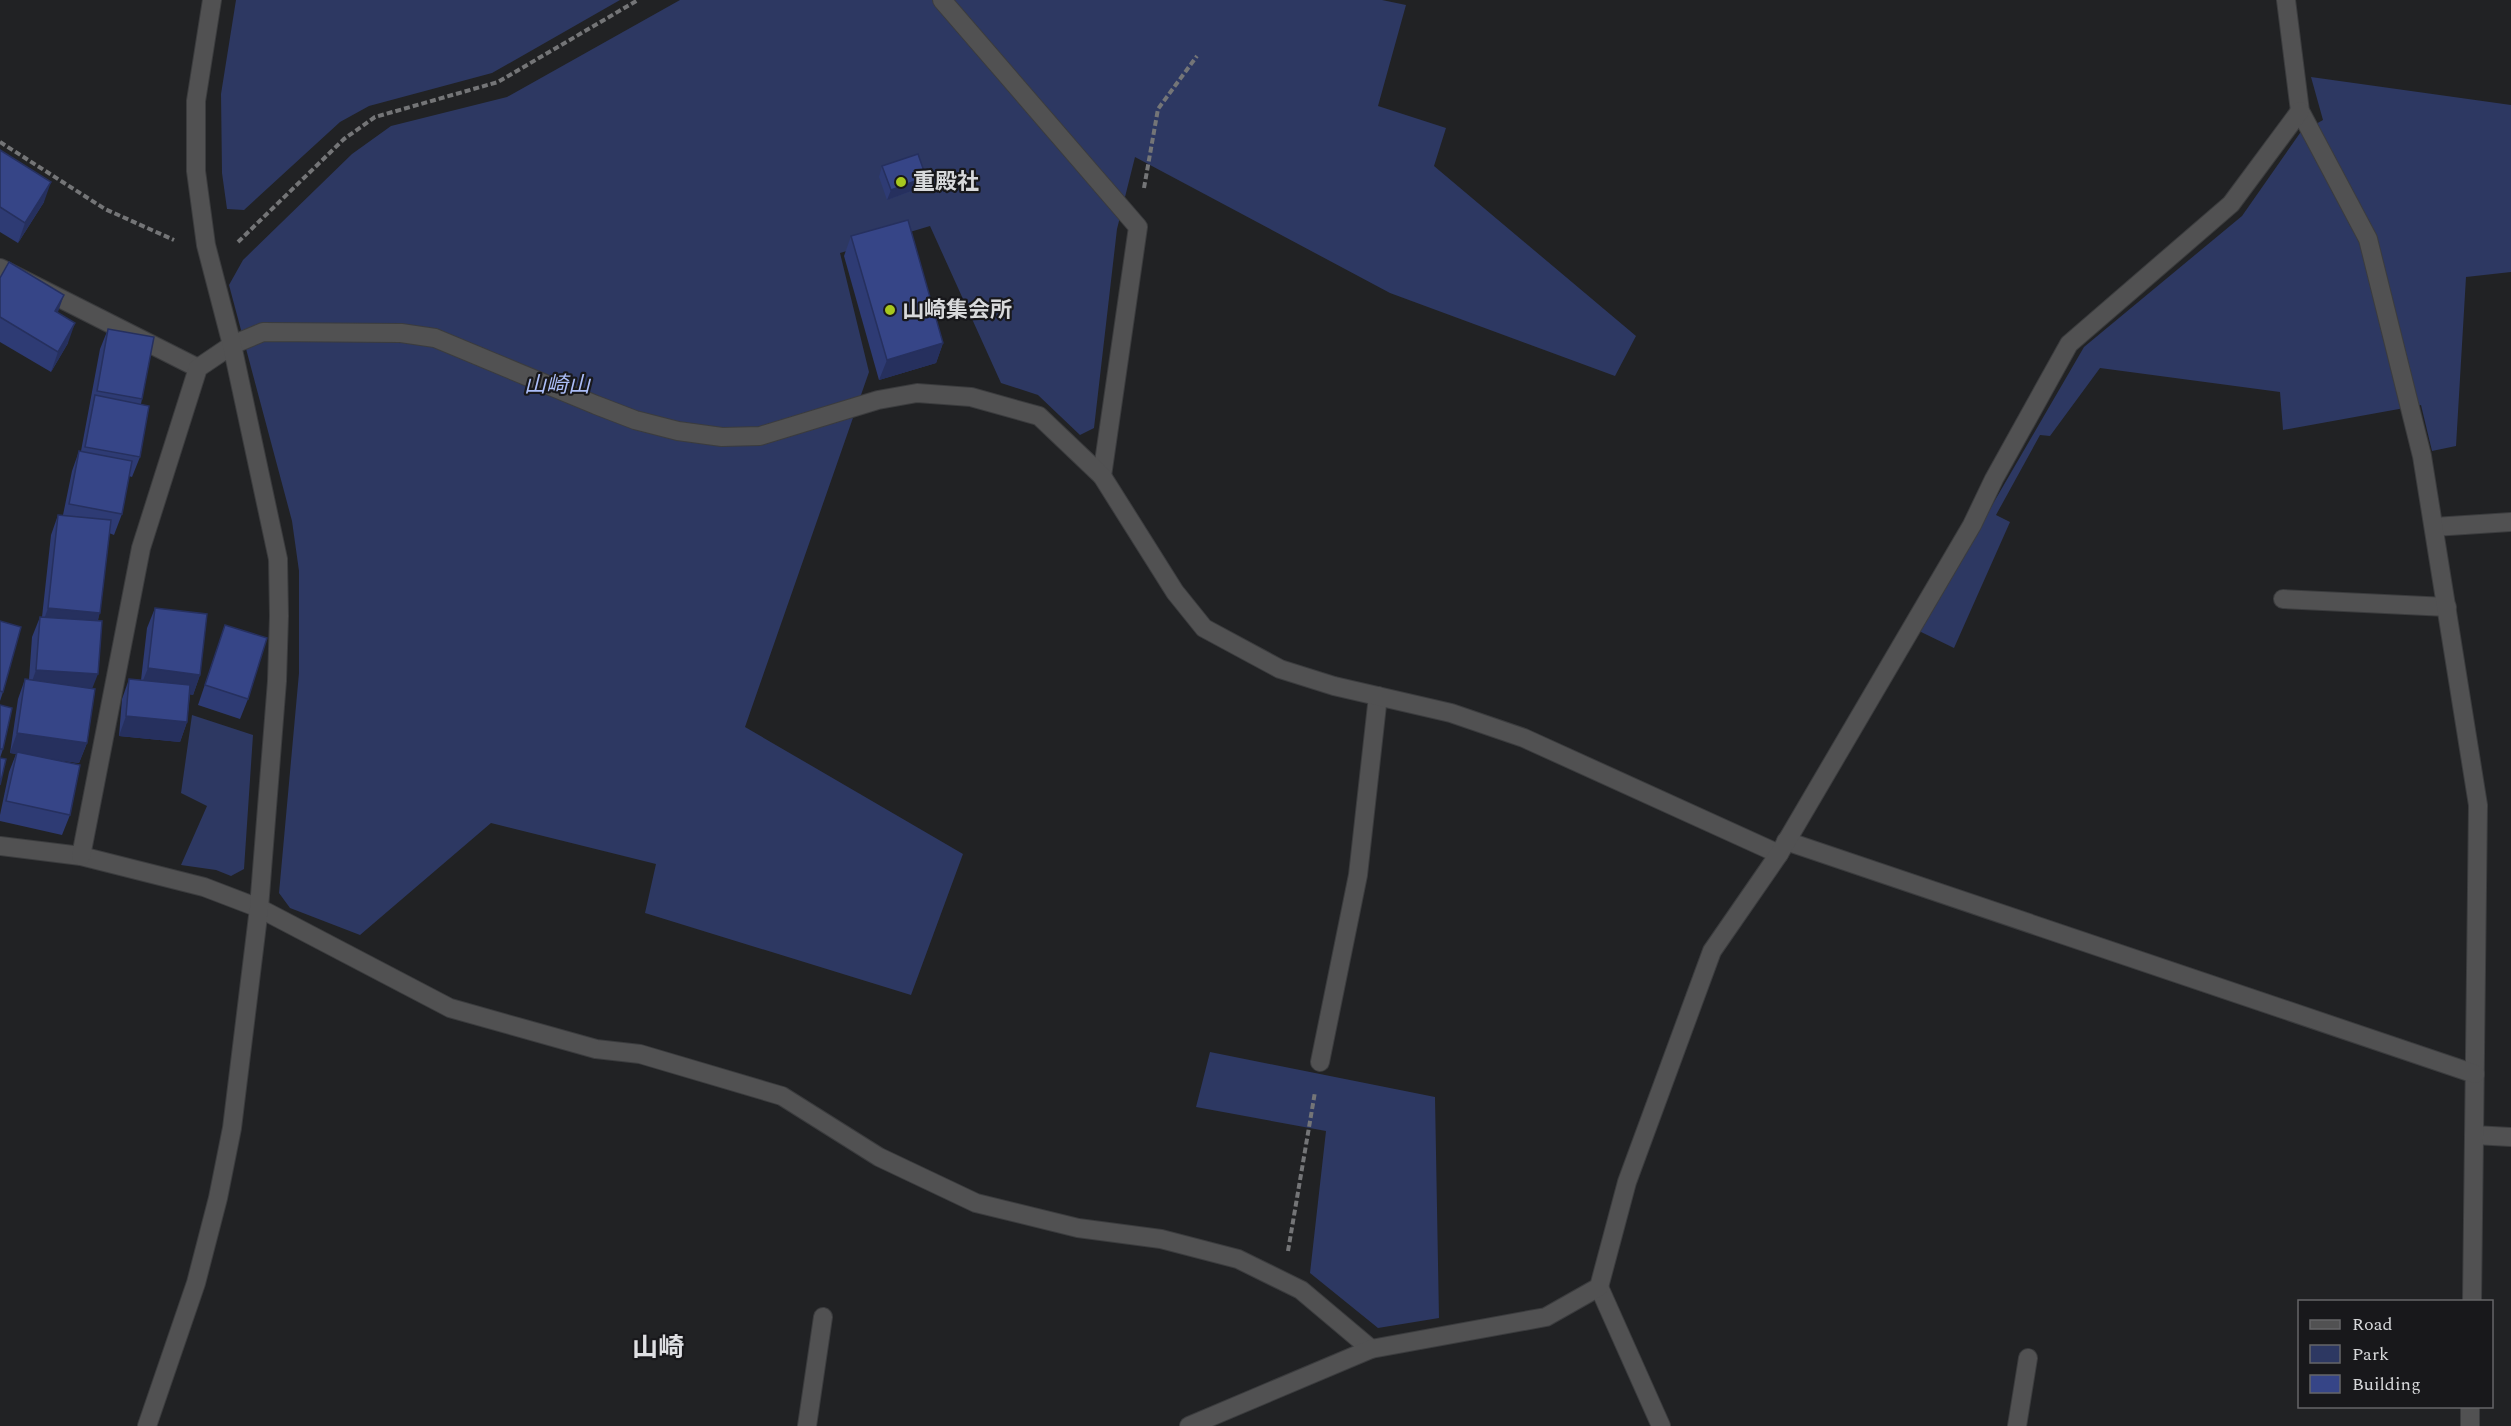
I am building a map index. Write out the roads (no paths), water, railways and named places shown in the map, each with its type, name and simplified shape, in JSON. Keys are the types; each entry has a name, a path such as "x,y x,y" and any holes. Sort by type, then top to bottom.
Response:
{"street":[{"path":"147,1426 196,1283 218,1198 232,1128 259,908 277,681 278,559 232,345 206,245 196,171 196,101 212,0"},
{"path":"942,0 1138,227 1102,476"},
{"path":"2286,0 2300,111 2368,239 2422,456 2478,805 2472,1300"},
{"path":"1661,1426 1599,1287 1627,1182 1712,951 1783,848 1966,535 2068,344 2231,204 2300,111"},
{"path":"0,268 198,368"},
{"path":"81,856 141,548 198,368 232,345 263,332 401,333 435,338 635,420 678,431 722,437 760,436 878,400 917,393 971,398 1039,416 1102,476 1175,592 1204,628 1280,669 1334,686 1450,713 1524,738 1783,848 2475,1074"},
{"path":"2434,527 2511,522"},
{"path":"2283,599 2447,607"},
{"path":"1320,1062 1358,875 1378,696"},
{"path":"0,846 81,856 204,886 259,908 450,1008 596,1049 640,1054 782,1096 879,1157 976,1203 1078,1228 1161,1239 1238,1258 1300,1290 1371,1349"},
{"path":"2474,1135 2511,1137"},
{"path":"1189,1426 1371,1349 1546,1317 1599,1287"},
{"path":"807,1426 824,1317"},
{"path":"2017,1426 2028,1358"},
{"path":"2470,1408 2470,1426"}],"place":[{"name":"重殿社","path":"901,182"},
{"name":"山崎集会所","path":"890,310"}],"district":[{"name":"山崎","path":"658,1348"}],"park label":[{"name":"山崎山","path":"557,385"}]}
